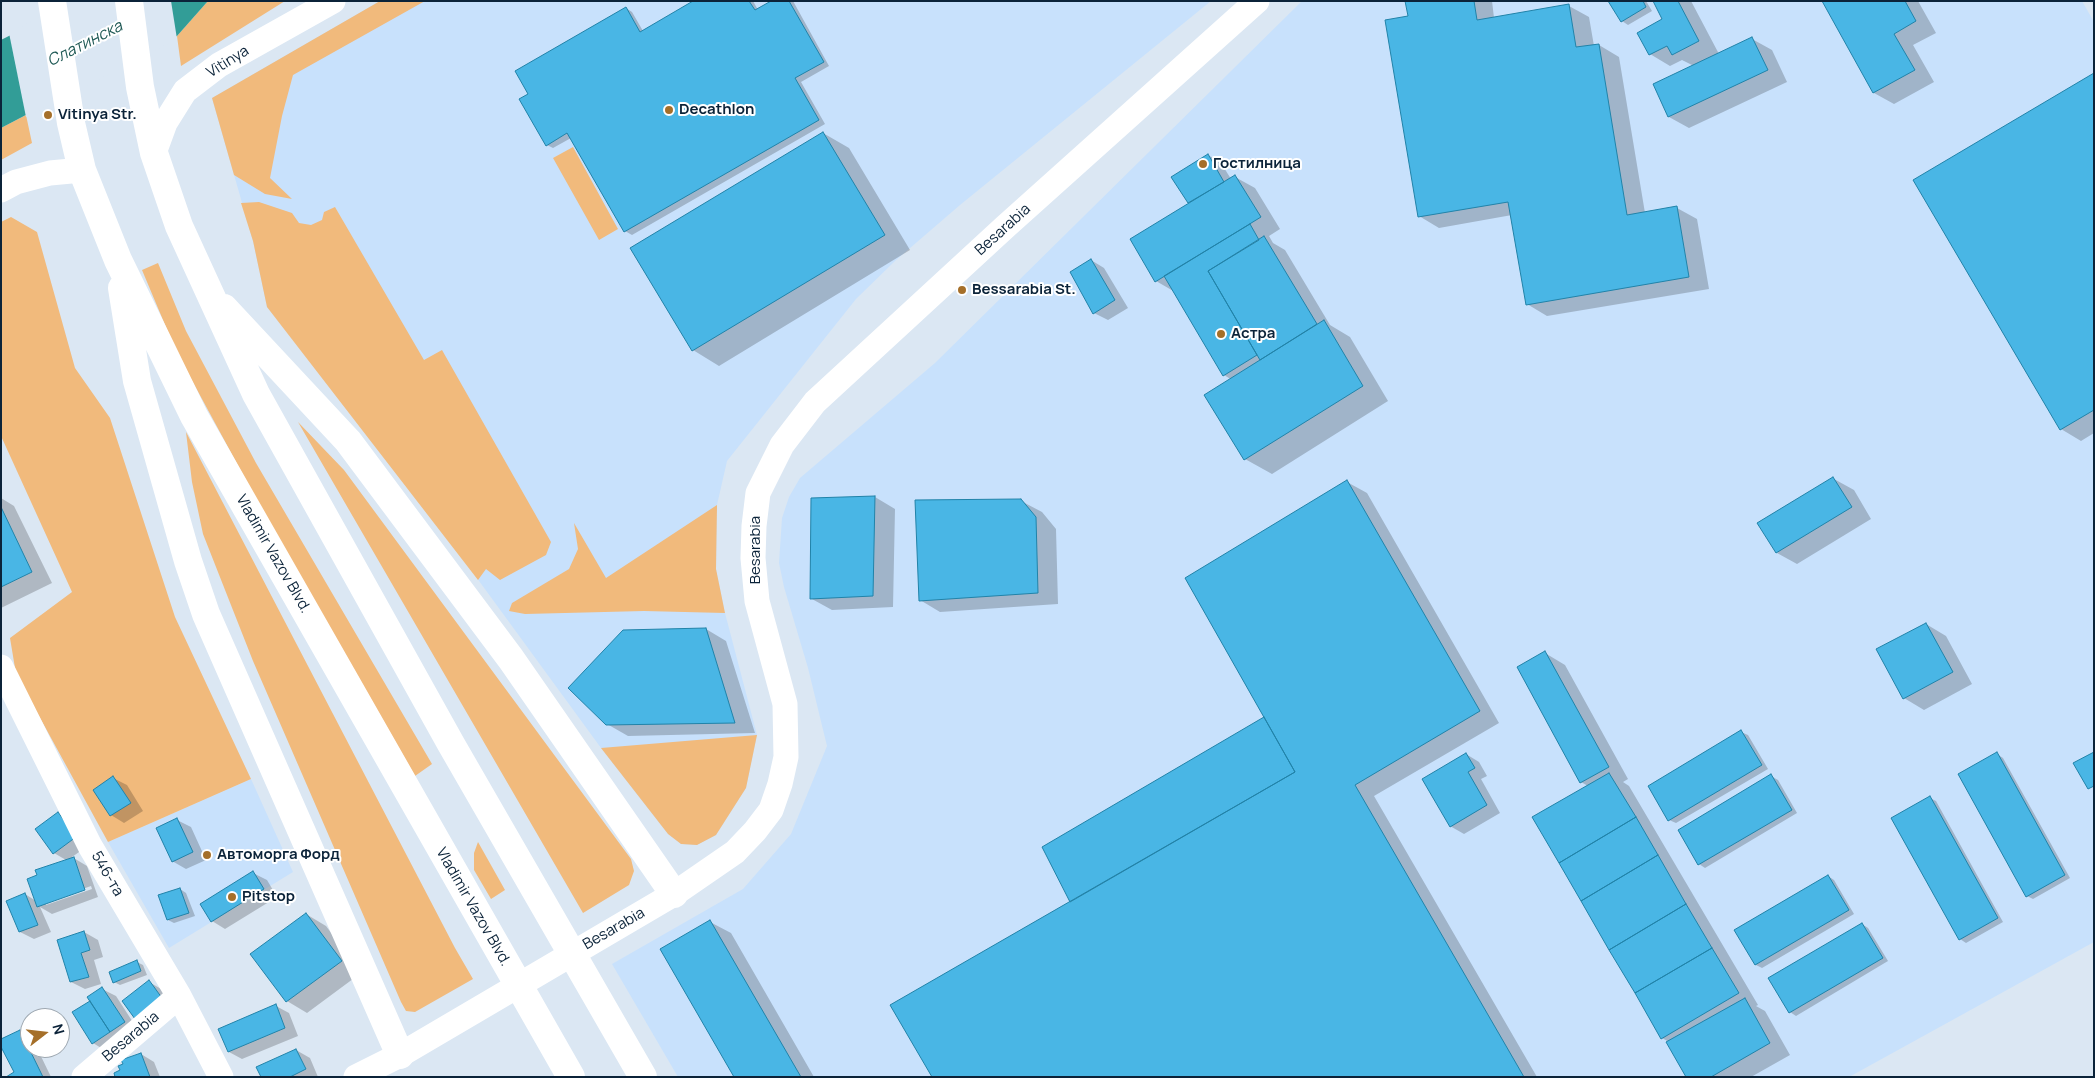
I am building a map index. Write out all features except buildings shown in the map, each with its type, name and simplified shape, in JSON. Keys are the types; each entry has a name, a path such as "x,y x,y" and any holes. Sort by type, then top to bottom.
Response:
{"main road":[{"name":"Vladimir Vazov Blvd.","path":"52,1 71,123 82,170 118,260 194,416 570,1077"},
{"path":"129,1 140,87 154,153 179,226 256,394 540,899 643,1077"},
{"path":"118,260 137,381 188,562 206,614 400,1055"},
{"path":"210,292 348,441 511,659 674,894"}],"street":[{"name":"Vitinya","path":"154,153 165,123 185,91 219,65 333,1"},
{"name":"Besarabia","path":"356,1077 400,1055 674,894 735,852 755,831 771,810 780,784 786,757 785,704 757,601 753,558 758,493 782,445 815,402 1005,227 1257,1"},
{"path":"1,190 16,182 50,173 82,170"},
{"name":"546-та","path":"1,667 90,846 179,996 221,1077"},
{"name":"Besarabia","path":"84,1077 179,996"}],"shaded area":[{"path":"208,1 285,1 181,66 177,36"},
{"path":"380,1 1211,1 960,205 895,261 856,299 727,461 717,505 716,569 725,613 757,735 746,788 716,835 697,845 681,844 668,834 601,748 417,496 267,307 253,241 212,98"},
{"path":"380,1 425,1 293,75 282,116 270,178 292,199 265,194 234,175 212,98"},
{"path":"1302,1 2082,1 2094,22 2094,942 1849,1077 678,1077 612,964 743,889 791,834 827,746 779,563 782,518 789,497 800,478 935,363"},
{"path":"26,115 32,143 1,160 1,128"},
{"path":"573,147 618,229 599,240 553,158"},
{"path":"259,202 292,213 299,223 311,225 322,220 324,212 335,207 424,360 442,350 551,542 546,555 500,580 486,569 478,580 267,307 253,241 241,203"},
{"path":"11,217 37,232 75,368 110,418 175,617 251,779 108,842 16,674 10,638 72,592 1,436 1,222"},
{"path":"158,263 186,331 256,463 432,764 415,776 254,495 176,351 142,270"},
{"path":"298,422 344,470 631,859 634,871 629,885 583,913"},
{"path":"186,432 455,948 473,979 415,1012 406,1011 401,1002 253,661 203,534 192,482"},
{"path":"717,505 716,569 725,613 644,611 525,614 509,611 512,603 569,569 578,549 574,523 606,578"},
{"path":"757,735 746,788 716,835 697,845 681,844 668,834 601,748"},
{"path":"251,779 293,872 169,948 108,842"},
{"path":"478,842 505,890 491,899 474,870 474,853"}],"water":[{"name":"Слатинска","path":"77,1 208,1 177,36 1,128 1,40"}],"pier":[{"path":"71,1 171,1 177,39 26,117 9,33"}],"place":[{"name":"Decathlon","path":"669,110"},
{"name":"Vitinya Str.","path":"48,115"},
{"name":"Гостилница","path":"1203,164"},
{"name":"Bessarabia St.","path":"962,290"},
{"name":"Астра","path":"1221,334"},
{"name":"Автоморга Форд","path":"207,855"},
{"name":"Pitstop","path":"232,897"}]}
